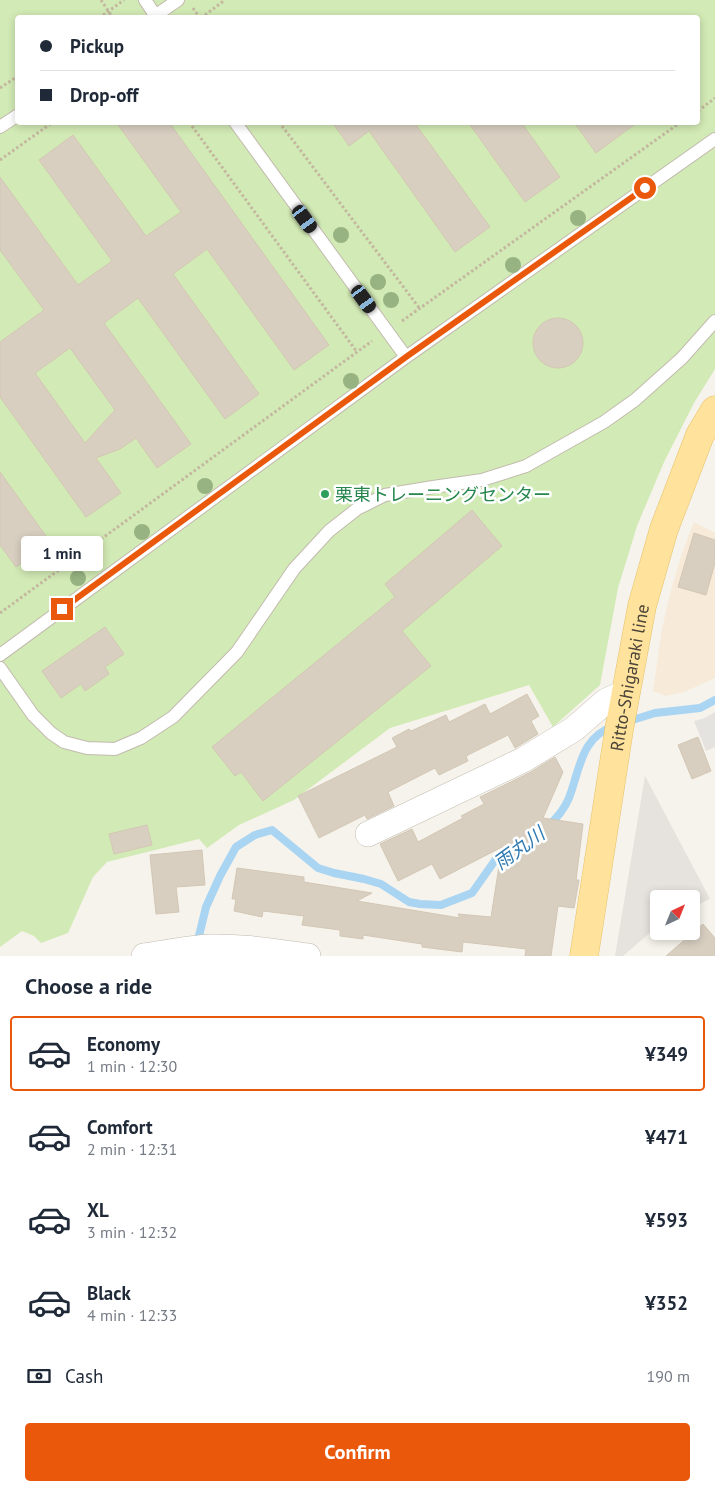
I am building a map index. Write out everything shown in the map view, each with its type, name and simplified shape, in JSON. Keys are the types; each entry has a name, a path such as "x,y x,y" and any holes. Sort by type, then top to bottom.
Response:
{"main road":[{"name":"Ritto-Shigaraki line","path":"584,956 623,710 642,606 664,530 700,435 715,410"}],"street":[{"path":"368,834 523,760 574,729 606,701 623,710"},
{"path":"144,956 211,947 253,949 308,956"}],"lane":[{"path":"145,0 154,15"},
{"path":"158,15 178,0"},
{"path":"0,127 15,117"},
{"path":"237,125 406,357"},
{"path":"0,655 406,357 715,139"},
{"path":"0,668 33,715 64,742 87,748 115,749 141,738 174,717 237,652 294,569 329,530 356,508 385,495 432,486 482,480 526,466 604,422 636,400 682,358 715,321"}],"path":[{"path":"101,0 112,15"},
{"path":"103,15 124,0"},
{"path":"205,15 225,0"},
{"path":"0,88 15,78"},
{"path":"700,109 715,98"},
{"path":"0,160 49,125"},
{"path":"191,125 357,352"},
{"path":"282,125 420,309"},
{"path":"0,613 357,352 677,125"}],"shaded area":[{"path":"694,522 715,533 715,678 684,692 666,696 653,691 662,629 682,553"},
{"path":"715,712 715,747 706,751 694,721 705,718"},
{"path":"645,776 710,899 700,904 700,890 650,890 650,933 623,956 615,956"}],"green space":[{"name":"栗東トレーニングセンター","path":"0,0 715,0 715,369 694,403 664,462 637,526 618,588 600,685 553,727 529,685 390,728 294,800 239,825 207,848 199,839 107,862 93,877 68,933 41,943 34,936 22,931 0,947"}],"building":[{"path":"118,125 171,125 329,345 294,370 207,249 173,274 259,394 225,419 138,298 104,323 191,444 157,468 136,438 120,449 96,458 121,493 86,517 0,397 0,342 44,310 0,250 0,177 78,285 112,261 39,160 73,135 146,236 181,212","holes":["70,348 115,410 85,443 35,373"]},
{"path":"334,125 416,125 490,227 455,252 369,131 349,146"},
{"path":"470,125 523,125 560,177 525,202"},
{"path":"576,125 634,125 596,153"},
{"path":"558,318 568,320 576,325 581,333 583,343 581,353 576,361 568,366 558,368 548,366 540,361 535,353 533,343 535,333 540,325 548,320"},
{"path":"0,472 51,543 16,567 0,545"},
{"path":"472,510 502,546 402,631 431,666 263,801 241,772 235,776 212,747 395,597 385,584"},
{"path":"694,533 715,540 715,563 706,595 678,587"},
{"path":"105,627 124,654 105,667 109,674 85,691 81,684 61,698 42,671"},
{"path":"527,694 539,716 531,721 538,734 515,748 508,735 466,756 468,761 439,775 435,768 388,792 394,806 367,819 365,815 319,838 298,796 397,747 392,738 409,729 411,731 446,715 449,722 485,704 490,714"},
{"path":"698,737 711,771 692,779 678,745"},
{"path":"555,757 563,772 543,818 583,824 576,880 579,880 574,908 558,906 551,956 525,956 526,949 463,942 462,952 422,947 422,944 363,935 363,939 340,936 340,930 302,925 304,916 263,911 262,917 234,911 236,899 232,899 237,868 304,877 304,882 372,893 357,901 460,918 458,914 491,917 502,847 440,879 432,864 398,881 380,844 412,829 418,842 463,818 461,816 484,804 480,797 529,773"},
{"path":"147,825 152,845 114,854 109,834"},
{"path":"202,850 205,885 176,887 179,912 156,914 150,855"},
{"path":"703,924 715,938 715,956 666,956 684,940 700,940 700,927"}],"waterway":[{"name":"雨丸川","path":"626,722 655,713 700,708 715,700"},
{"name":"雨丸川","path":"548,826 560,814 567,802 579,765 588,746 595,737 615,726"},
{"name":"雨丸川","path":"197,944 206,907 220,876 236,847 255,835 272,830 318,868 381,884 409,902 420,904 441,905 472,893 496,859 509,851"}],"place":[{"name":"栗東トレーニングセンター","path":"325,494"}],"route":[{"path":"62,609 406,357 645,188"}]}
